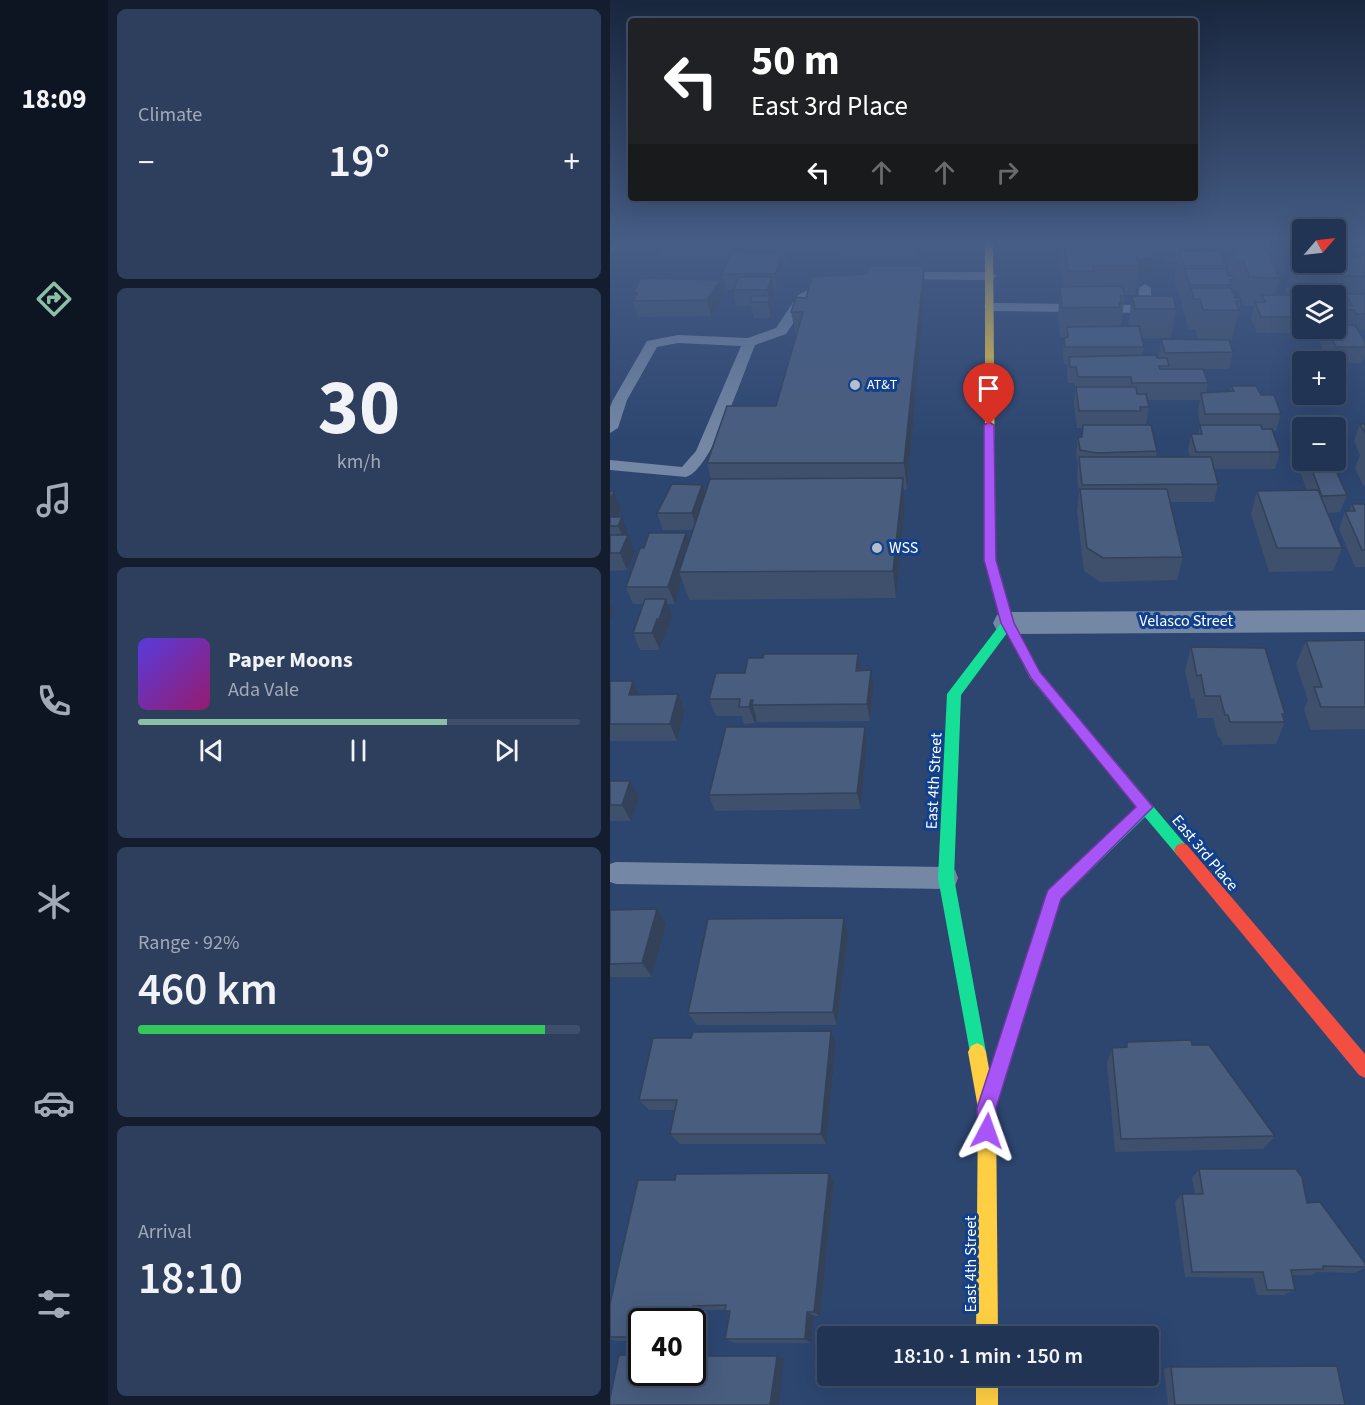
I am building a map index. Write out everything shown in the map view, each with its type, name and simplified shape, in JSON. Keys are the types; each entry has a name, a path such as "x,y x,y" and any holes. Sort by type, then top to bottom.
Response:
{"main road":[{"path":"991,310 990,560 1008,623"},
{"name":"East 3rd Place","path":"1008,623 1035,675 1364,1070"},
{"name":"East 4th Street","path":"987,1326 987,1108 946,878 954,694 1008,623"},
{"path":"987,1108 1054,895 1146,807"},
{"path":"987,1386 987,1405"}],"street":[{"name":"Velasco Street","path":"1008,623 1364,621"}],"lane":[{"path":"610,428 619,400 652,344 678,339 749,342 781,331 796,310"},
{"path":"1047,310 1145,314 1145,310"},
{"path":"610,465 686,471 703,453 749,342"},
{"path":"616,873 946,878"}],"building":[{"name":"AT&T","path":"792,310 920,310 904,463 707,463 727,406 776,406 803,312 791,312"},
{"path":"1258,310 1292,310 1292,317 1261,317"},
{"path":"1346,310 1365,310 1365,314 1356,314 1354,310"},
{"path":"1346,325 1355,325 1365,341 1365,347 1336,347 1332,339 1346,339"},
{"path":"1139,326 1144,347 1065,347 1064,338 1068,337 1067,327"},
{"path":"1161,339 1229,340 1233,352 1165,353"},
{"path":"1156,355 1157,358 1167,358 1169,366 1159,366 1160,369 1203,369 1208,383 1132,383 1131,377 1078,377 1076,367 1070,367 1069,357"},
{"path":"1231,386 1256,386 1261,395 1274,395 1281,414 1205,414 1201,393 1234,391"},
{"path":"1076,387 1136,387 1137,394 1146,394 1149,407 1140,407 1141,411 1079,411"},
{"path":"1083,425 1151,425 1157,451 1096,453 1080,450 1078,437 1082,437"},
{"path":"1200,425 1261,425 1262,429 1272,429 1280,452 1196,452 1191,434 1202,434"},
{"path":"1079,457 1211,457 1218,484 1082,485"},
{"path":"1312,471 1336,471 1347,495 1322,496"},
{"path":"903,478 893,571 679,572 710,479"},
{"path":"672,484 702,485 692,513 657,513"},
{"path":"1080,489 1167,489 1183,557 1103,558 1087,548"},
{"path":"1318,490 1342,548 1277,548 1257,491"},
{"path":"1352,504 1365,504 1365,550 1362,550 1345,511 1355,511"},
{"path":"610,517 622,517 618,526 610,526"},
{"path":"649,533 686,533 668,587 626,587 640,548 644,548"},
{"path":"610,535 628,535 620,553 610,553"},
{"path":"645,599 666,599 652,633 633,633"},
{"path":"1365,640 1365,707 1321,707 1314,687 1322,687 1306,641"},
{"path":"1191,647 1265,648 1285,714 1282,714 1285,722 1230,722 1228,715 1225,715 1220,696 1205,696 1201,675 1197,676"},
{"path":"764,654 858,654 856,671 871,670 867,704 752,705 753,700 751,700 749,707 739,707 740,699 709,699 716,673 745,673 748,658 763,658"},
{"path":"610,681 633,681 629,695 678,694 670,724 610,724"},
{"path":"726,727 865,727 857,793 709,795"},
{"path":"610,781 630,781 622,805 610,805"},
{"path":"657,909 642,963 610,964 610,910"},
{"path":"844,918 833,1012 688,1013 708,919"},
{"path":"831,1031 821,1134 670,1134 677,1100 639,1100 653,1038 691,1038 693,1032"},
{"path":"1191,1040 1192,1045 1209,1045 1275,1136 1121,1139 1112,1048 1127,1047 1127,1042"},
{"path":"1199,1169 1296,1169 1302,1177 1307,1203 1320,1202 1365,1263 1365,1267 1323,1266 1323,1269 1291,1270 1295,1290 1267,1290 1263,1272 1192,1272 1182,1194 1203,1194"},
{"path":"829,1173 814,1312 807,1312 805,1339 725,1339 730,1311 725,1311 726,1305 693,1306 693,1308 628,1308 628,1337 610,1337 610,1304 638,1180 675,1180 676,1174"},
{"path":"619,1355 628,1355 628,1386 706,1386 706,1356 777,1356 770,1405 610,1405"},
{"path":"1337,1366 1345,1405 1175,1405 1171,1367"}],"traffic: fast":[{"path":"990,490 990,560 1008,623 1035,675 1182,850"},
{"path":"977,1052 946,878 954,694 1008,623"},
{"path":"988,1104 1054,895 1146,807"}],"traffic: slow":[{"path":"989,310 990,490"},
{"path":"977,1052 987,1108 987,1326"},
{"path":"987,1386 987,1405"}],"traffic: jam":[{"path":"1182,850 1365,1069"}],"place":[{"name":"AT&T","path":"855,385"},
{"name":"WSS","path":"877,548"}],"route":[{"path":"987,1131 987,1108 1054,895 1146,807 1035,675 1008,623 990,560 989,425"}]}
